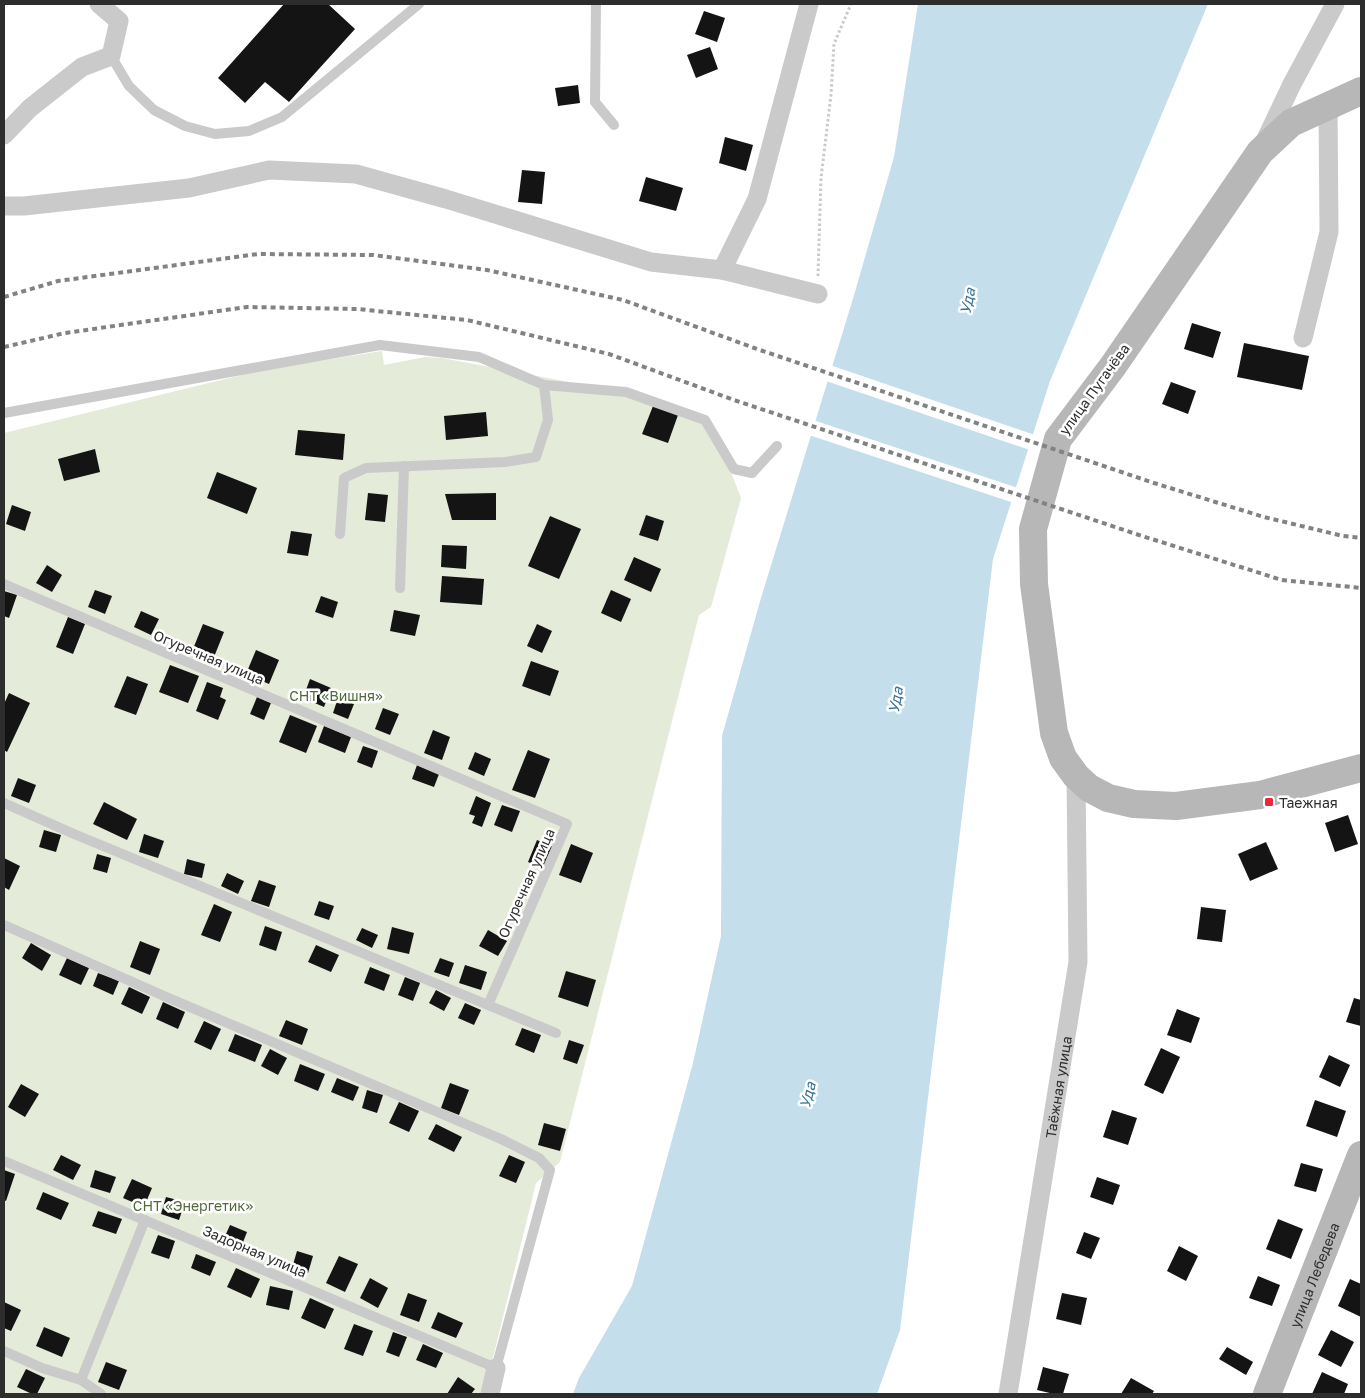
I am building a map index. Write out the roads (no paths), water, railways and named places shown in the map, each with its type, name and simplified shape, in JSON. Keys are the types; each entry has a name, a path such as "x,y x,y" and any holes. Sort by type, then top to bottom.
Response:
{"street":[{"path":"4,135 30,108 82,67 111,56 118,21 99,4"},
{"path":"722,270 757,199 809,4"},
{"path":"1260,152 1292,84 1335,4"},
{"name":"улица Пугачёва","path":"1361,91 1291,123 1260,152 1113,366 1058,439 1033,529 1034,584 1054,733 1063,758 1076,776 1089,788 1108,798 1134,804 1176,806 1260,794 1361,768"},
{"path":"1303,338 1329,232 1328,107"},
{"path":"4,206 24,206 189,188 269,170 356,174 446,198 651,262 722,270 818,294"},
{"name":"Таёжная улица","path":"1008,1394 1078,962 1076,776"},
{"name":"улица Лебедева","path":"1266,1394 1361,1155"},
{"path":"490,1394 496,1368"}],"lane":[{"path":"111,56 129,86 154,110 185,126 215,134 249,131 282,117 419,4"},
{"path":"596,4 595,102 614,125"},
{"path":"4,413 380,345 479,357 544,385 626,392 705,420 734,469 752,474 777,446"},
{"path":"340,534 344,478 366,468 505,462 536,458 548,420 544,385"},
{"path":"400,588 404,466"},
{"name":"Огуречная улица","path":"4,584 567,824 488,1006"},
{"path":"4,803 74,834 556,1033"},
{"path":"4,925 164,996 501,1139 539,1158 550,1170 496,1368"},
{"name":"Задорная улица","path":"4,1161 496,1368"},
{"path":"81,1380 145,1220"},
{"path":"4,1351 42,1368 81,1380 101,1394"}],"water":[{"name":"Уда","path":"918,4 1208,4 1050,381 993,559 900,1330 877,1394 573,1394 579,1378 632,1286 693,1063 721,936 722,736 761,598 852,302 894,157"}],"railway":[{"path":"4,297 58,281 258,254 373,255 487,270 623,300 757,349 1154,483 1264,517 1343,536 1361,538"},
{"path":"4,347 65,333 247,307 357,309 467,320 609,354 734,400 1142,536 1282,580 1361,588"}],"place":[{"name":"Таежная","path":"1269,802"}],"park label":[{"name":"СНТ «Вишня»","path":"336,695"},
{"name":"СНТ «Энергетик»","path":"193,1205"}]}
